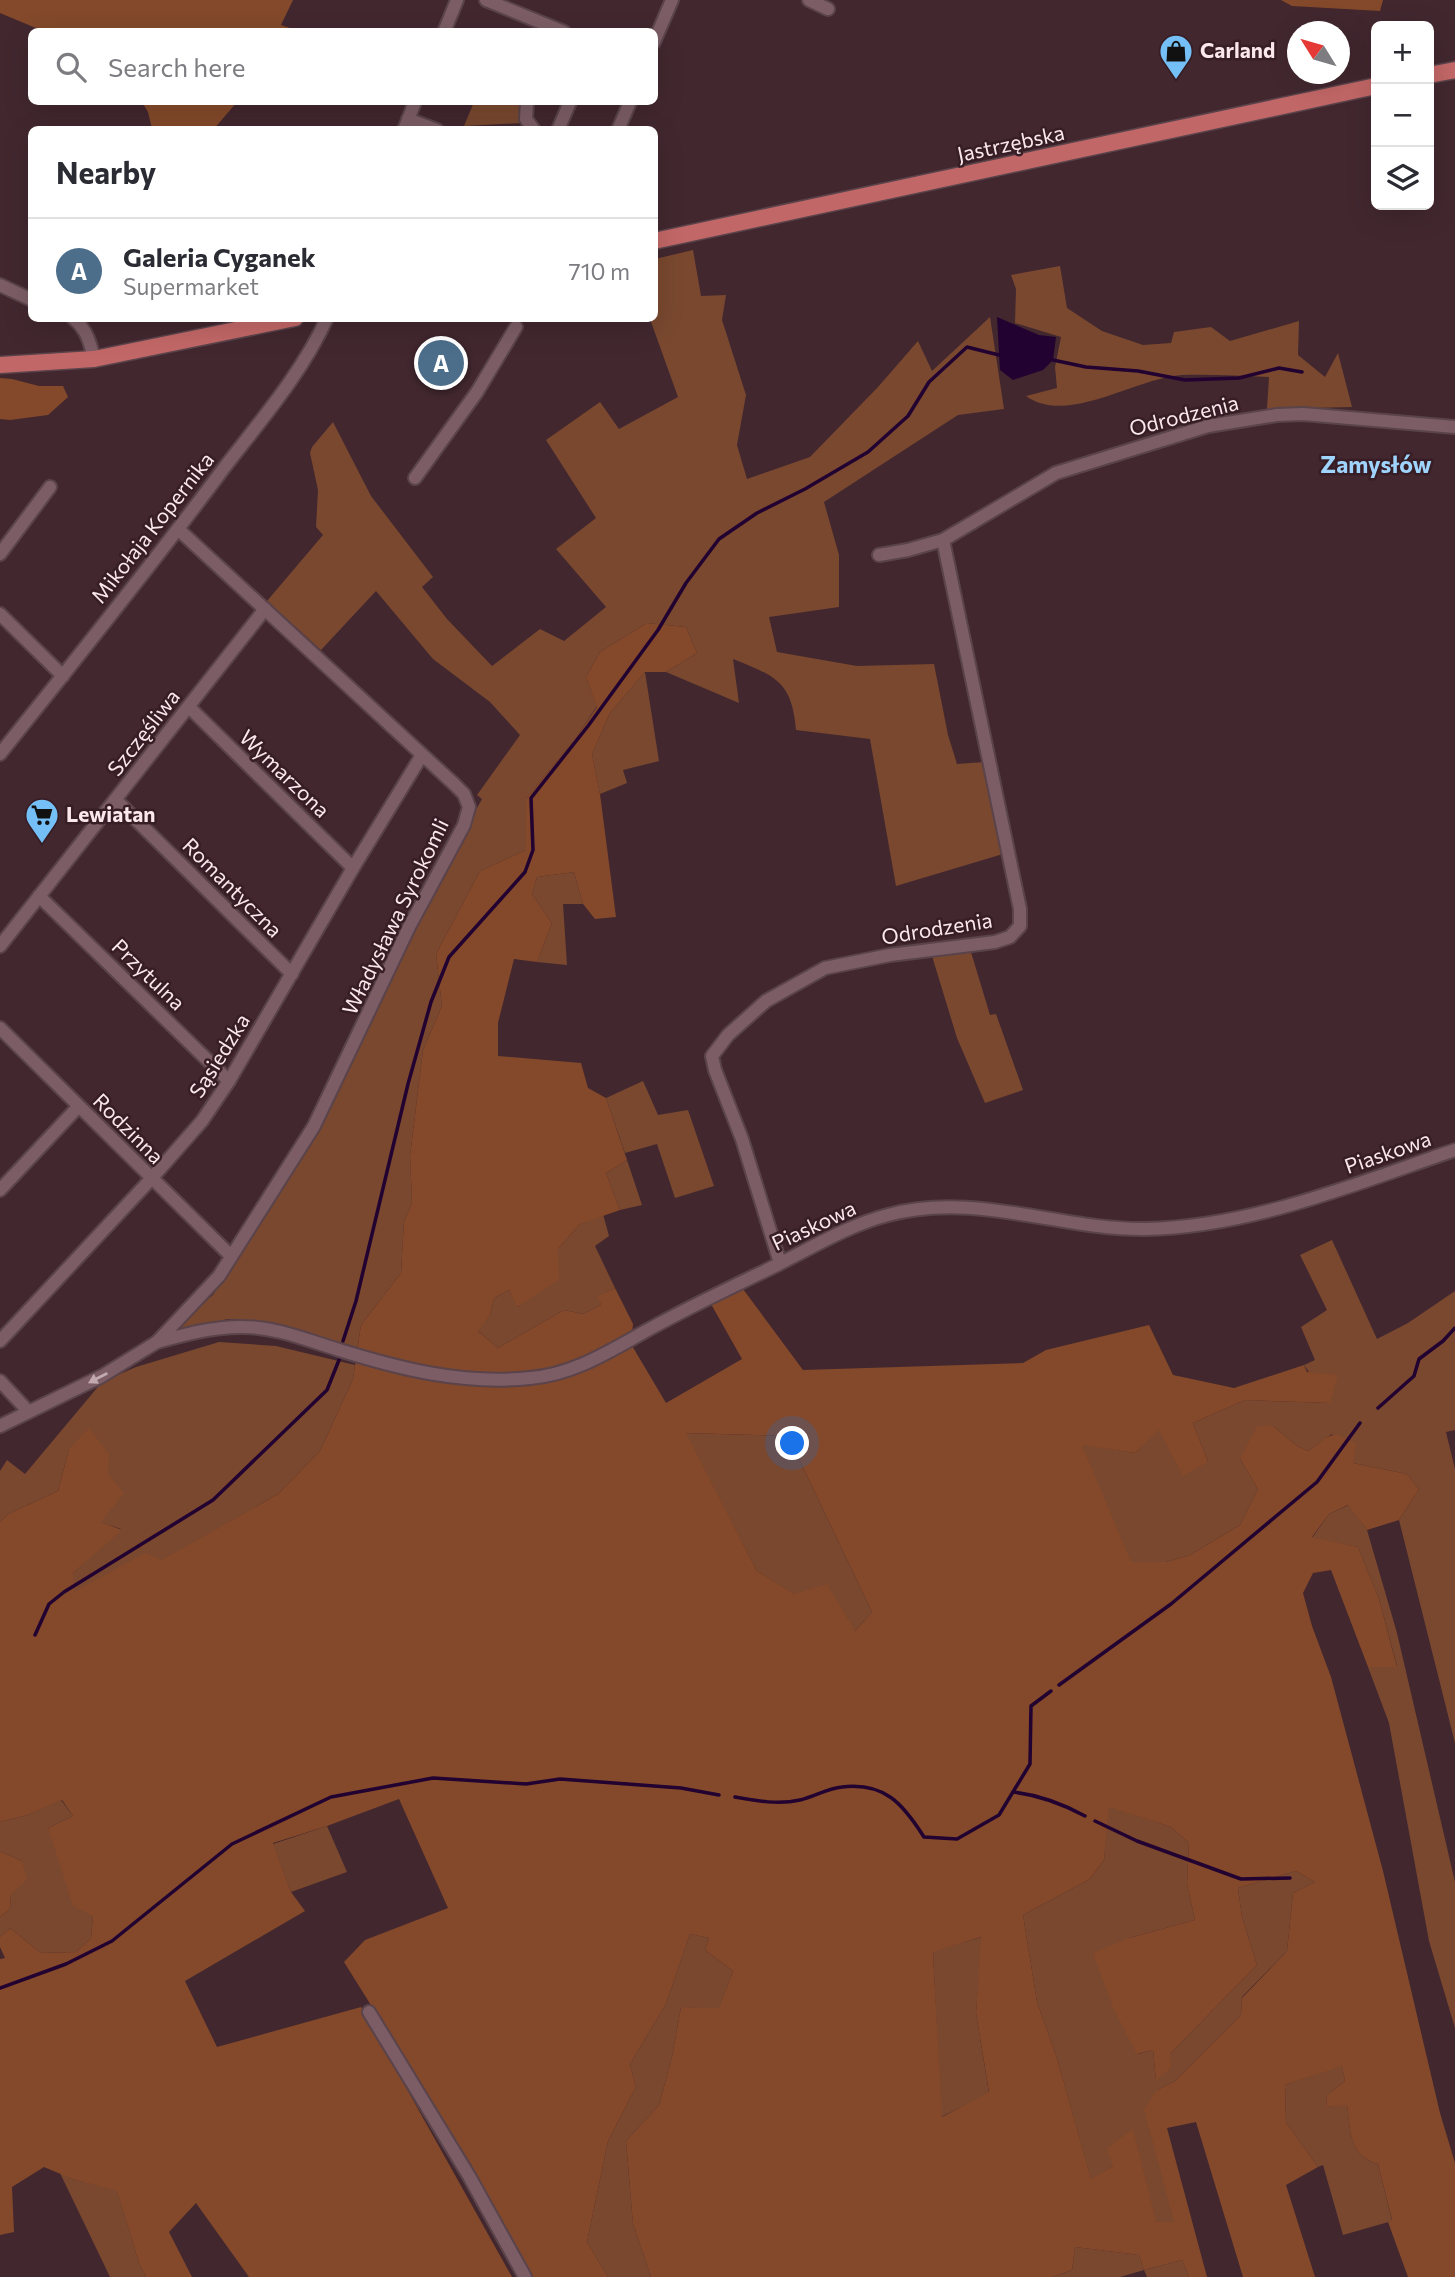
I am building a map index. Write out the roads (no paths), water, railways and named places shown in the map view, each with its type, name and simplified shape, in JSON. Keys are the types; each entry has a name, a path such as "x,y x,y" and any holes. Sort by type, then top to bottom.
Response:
{"main road":[{"path":"1434,74 1455,70"},
{"name":"Jastrzębska","path":"658,241 1371,87"},
{"path":"0,365 94,359 275,322"}],"street":[{"path":"446,28 457,0"},
{"path":"486,0 553,28"},
{"path":"656,0 671,3 658,33"},
{"path":"809,0 828,9"},
{"path":"406,124 414,105"},
{"path":"527,105 526,119 531,126"},
{"path":"560,126 569,105"},
{"path":"620,126 629,105"},
{"path":"0,285 28,298"},
{"path":"78,322 90,339 94,359"},
{"name":"Mikołaja Kopernika","path":"0,754 178,529 298,371 317,343 325,322"},
{"path":"415,478 477,392 516,327"},
{"name":"Odrodzenia","path":"879,555 943,540 1056,473 1208,426 1277,415 1303,414 1455,427"},
{"path":"0,554 50,487"},
{"name":"Władysława Syrokomli","path":"0,1426 102,1376 157,1342 219,1276 314,1126 409,928 464,825 470,807 464,794 178,529"},
{"name":"Odrodzenia","path":"780,1263 742,1139 712,1056 728,1035 766,1001 825,968 890,955 995,942 1010,937 1020,926 1020,909 943,540"},
{"name":"Szczęśliwa","path":"0,946 265,609"},
{"path":"0,614 63,676"},
{"name":"Wymarzona","path":"189,707 353,868"},
{"name":"Sąsiedzka","path":"0,1341 202,1121 229,1081 422,755"},
{"name":"Romantyczna","path":"116,800 292,974"},
{"name":"Przytulna","path":"39,896 229,1081"},
{"name":"Rodzinna","path":"0,1028 231,1256"},
{"path":"0,1191 78,1107"},
{"name":"Piaskowa","path":"209,1331 246,1326 263,1329 387,1365 451,1378 536,1378 582,1366 682,1311 850,1229 887,1215 915,1209 952,1207 1123,1228 1188,1225 1265,1212 1367,1181 1455,1150"},
{"name":"Władysława Syrokomli","path":"157,1342 209,1331"},
{"path":"0,1381 28,1411"},
{"path":"369,2012 469,2176 525,2277"}],"waterway":[{"path":"343,1341 356,1301 408,1084 431,1002 449,957 525,872 533,850 531,798 658,630 686,583 719,539 757,513 868,452 908,416 929,382 967,347 999,355"},
{"path":"1053,360 1185,380 1239,378 1279,368 1302,372"},
{"path":"1378,1408 1414,1376 1419,1359 1455,1328"},
{"path":"35,1635 49,1604 64,1592 213,1500 327,1390 339,1360"},
{"path":"1059,1685 1171,1604 1317,1482 1360,1423"},
{"path":"735,1797 784,1802 805,1799 837,1788 870,1788 900,1805 924,1837 957,1839 999,1815 1030,1764 1031,1706 1051,1691"},
{"path":"0,1988 66,1964 112,1941 232,1844 331,1797 433,1778 526,1784 560,1779 681,1788 719,1795"},
{"path":"1013,1792 1050,1800 1085,1816"},
{"path":"1095,1821 1137,1841 1241,1879 1290,1878"}],"place":[{"name":"Carland","path":"1176,81"},
{"name":"Galeria Cyganek","path":"441,363"},
{"name":"Lewiatan","path":"42,845"}],"district":[{"name":"Zamysłów","path":"1376,465"}]}
